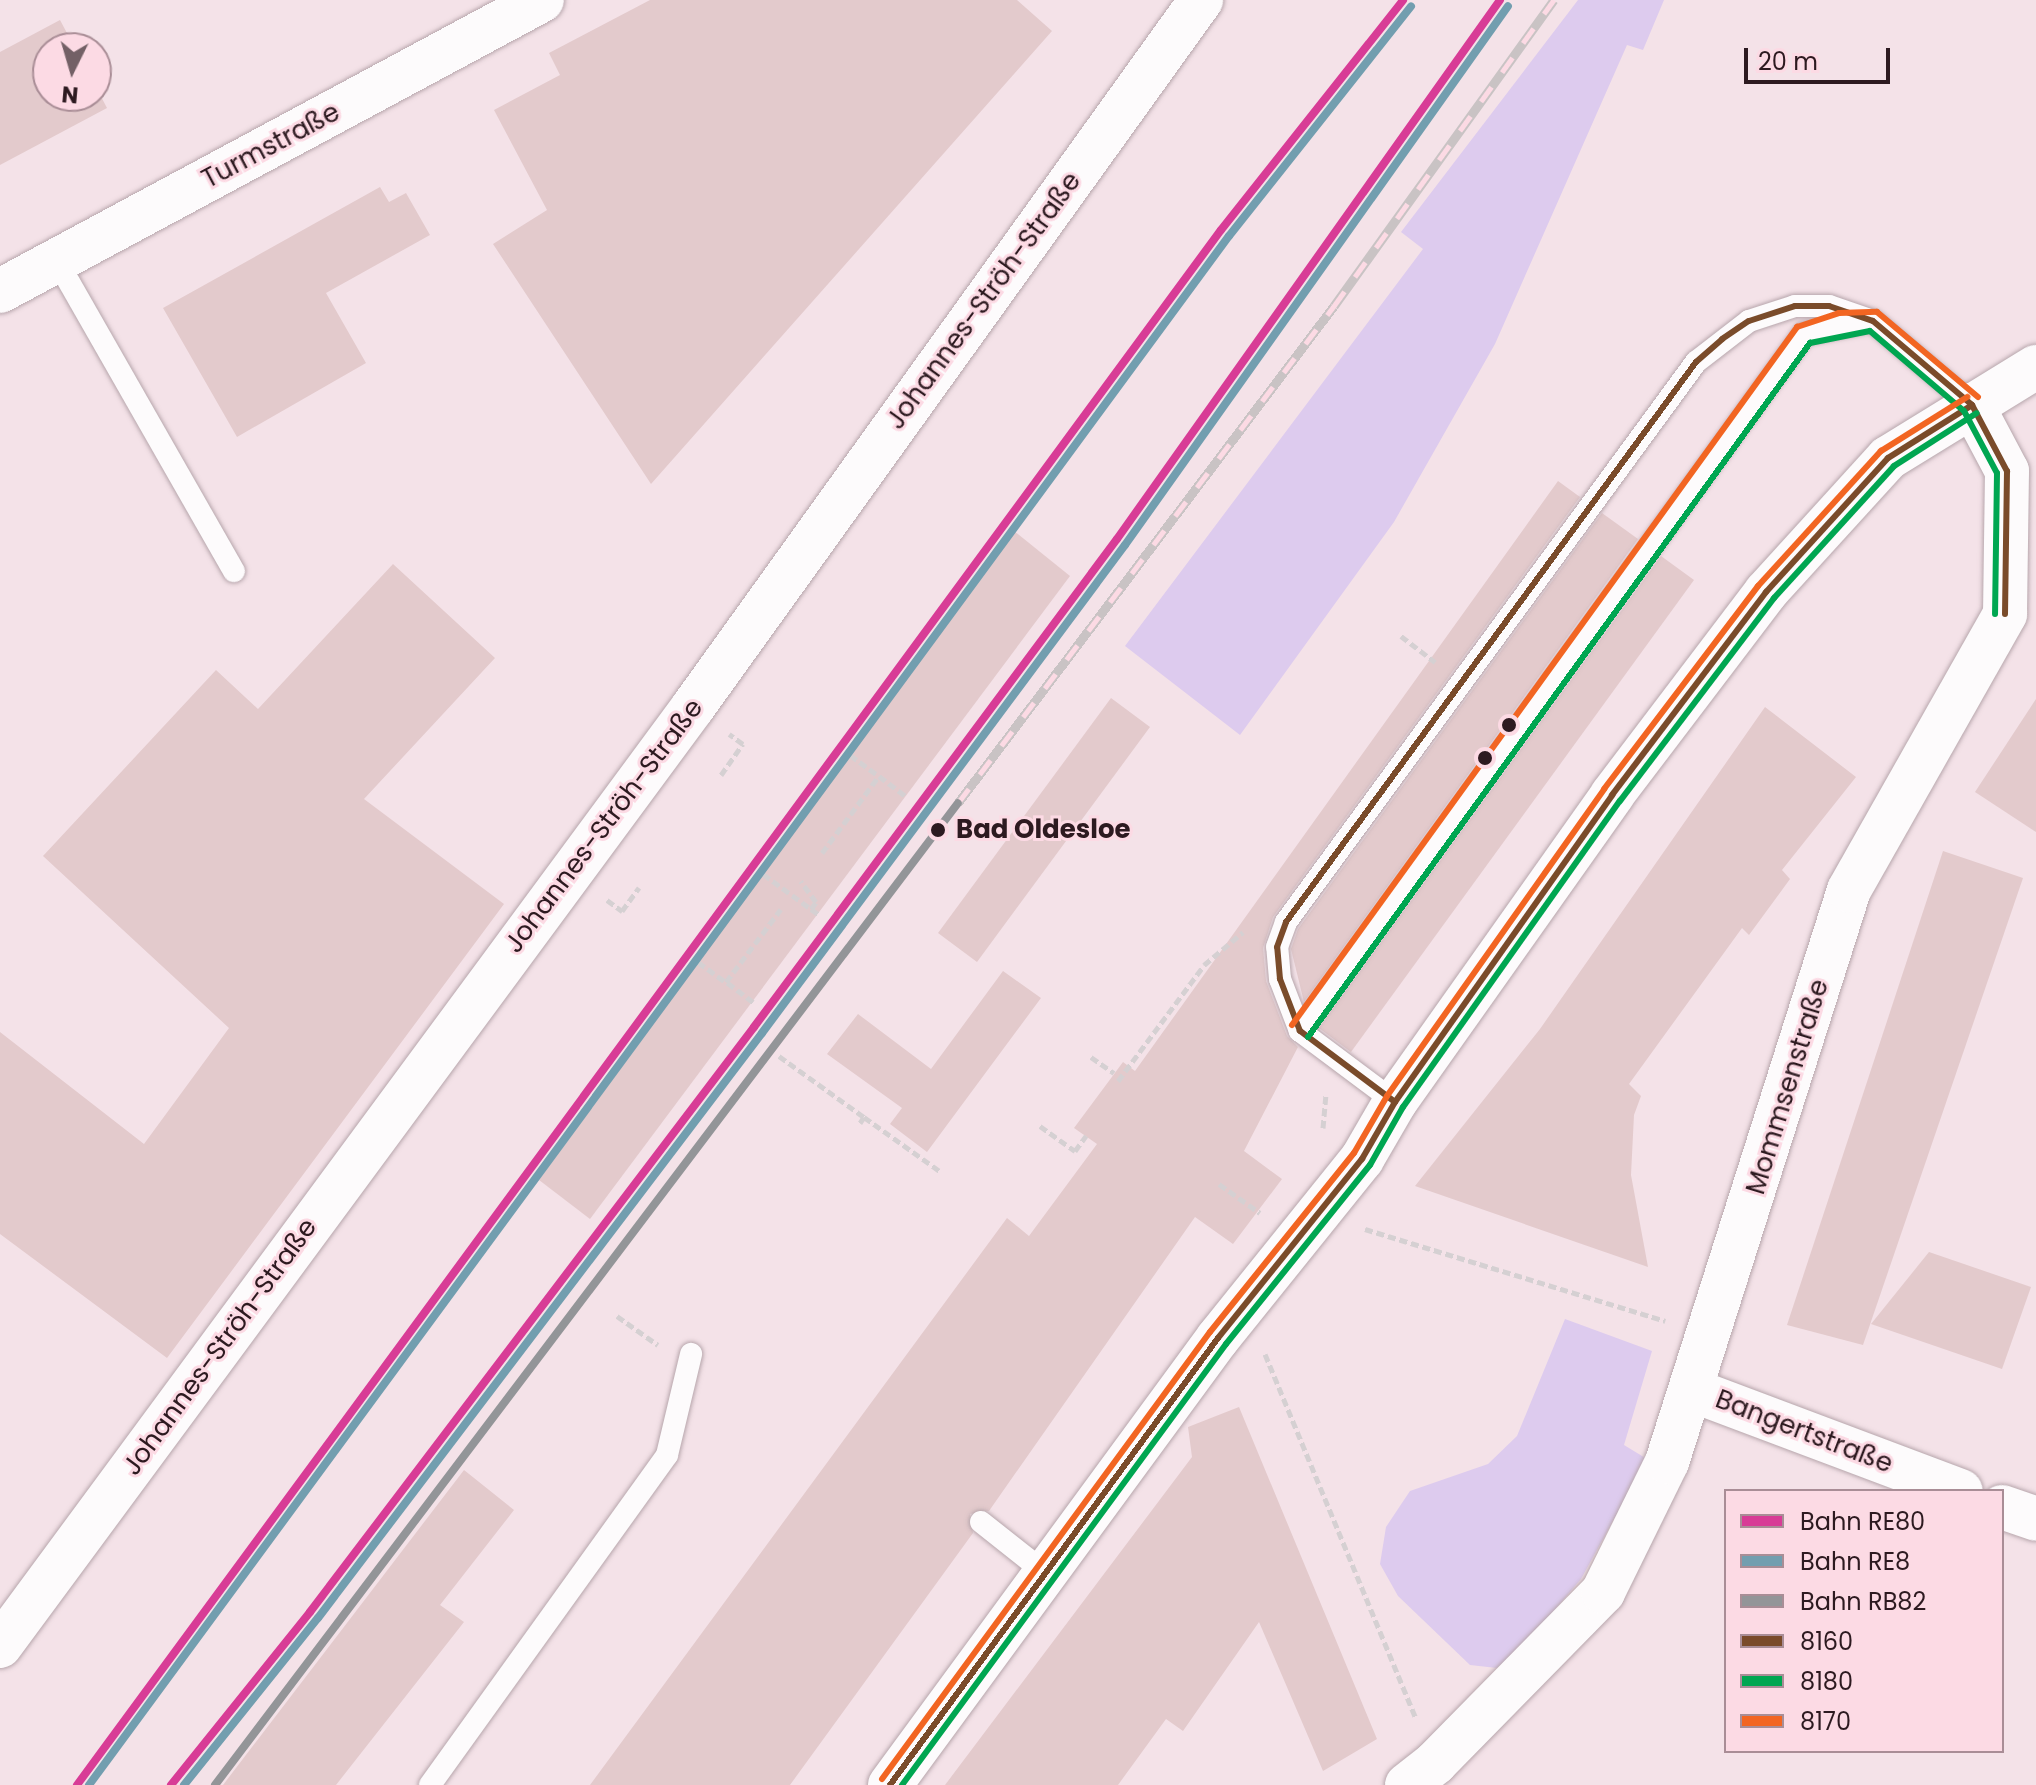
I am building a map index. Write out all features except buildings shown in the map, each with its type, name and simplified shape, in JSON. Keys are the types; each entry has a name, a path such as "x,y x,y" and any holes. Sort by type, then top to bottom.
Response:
{"street":[{"name":"Turmstraße","path":"0,291 542,0"},
{"name":"Johannes-Ströh-Straße","path":"0,1646 702,694 1201,0"},
{"path":"890,1785 1044,1572 1362,1159 1395,1102 1612,795 1766,592 1888,458 2036,367"},
{"name":"Mommsenstraße","path":"1428,1778 1603,1592 1667,1462 1849,890 2020,619 2007,471 1972,405"},
{"name":"Bangertstraße","path":"1692,1390 1956,1489"},
{"path":"2004,1508 2036,1519"}],"lane":[{"path":"57,261 234,571"},
{"path":"1395,1102 1300,1031 1280,979 1277,947 1286,922 1696,362 1749,321 1795,306 1829,306 1873,321 1972,405"},
{"path":"1300,1031 1804,334 1841,323 1873,321"},
{"path":"430,1785 667,1455 689,1360"},
{"path":"981,1522 1044,1572"}],"path":[{"path":"850,755 906,796"},
{"path":"822,853 879,776"},
{"path":"763,874 818,914"},
{"path":"801,881 816,902 811,909"},
{"path":"726,982 781,909"},
{"path":"1118,1081 1204,965 1247,928"},
{"path":"698,962 753,1002"},
{"path":"1300,1031 1318,1058 1327,1086 1321,1140"},
{"path":"779,1056 862,1120 941,1172"},
{"path":"1091,1057 1114,1073"},
{"path":"1040,1126 1075,1151 1086,1136"},
{"path":"910,1150 916,1143"},
{"path":"1219,1184 1300,1238 1352,1225 1623,1308"},
{"path":"1246,1308 1428,1778"},
{"path":"617,1316 689,1360"}],"shaded area":[{"path":"1578,0 1664,0 1643,50 1627,45 1495,344 1394,522 1240,735 1125,646 1423,249 1401,232"},
{"path":"1565,1319 1652,1351 1624,1445 1647,1459 1581,1579 1527,1642 1497,1668 1470,1665 1398,1596 1380,1564 1386,1527 1410,1491 1488,1464 1517,1436"}],"railway":[{"path":"958,803 1334,306 1554,0"}],"rail line":[{"name":"RE80","path":"77,1785 1221,230 1403,0"},
{"name":"RE80","path":"171,1785 310,1612 754,1027 1117,539 1500,0"},
{"name":"RE8","path":"89,1785 1229,236 1411,6"},
{"name":"RE8","path":"184,1785 318,1618 762,1033 1125,545 1508,6"},
{"name":"RB82","path":"215,1785 958,803"}],"transit line":[{"name":"8160","path":"1395,1102 1300,1031 1280,979 1277,947 1286,922 1696,362 1722,339 1749,321 1795,306 1829,306 1873,321 1972,405 2007,471 2005,614"},
{"name":"8170","path":"1292,1025 1797,327 1839,313 1877,312 1978,397"},
{"name":"8180","path":"1308,1037 1810,343 1870,331 1964,411 1997,473 1995,614"},
{"name":"8170","path":"882,1779 1210,1332 1354,1153 1387,1096 1604,789 1758,586 1881,451 1967,397"},
{"name":"8160","path":"890,1785 1218,1338 1362,1159 1395,1102 1612,795 1766,592 1888,458 1972,405"},
{"name":"8180","path":"902,1785 1226,1344 1370,1165 1403,1107 1620,801 1774,598 1894,466 1977,413"}],"place":[{"name":"Bad Oldesloe","path":"938,830"}]}
